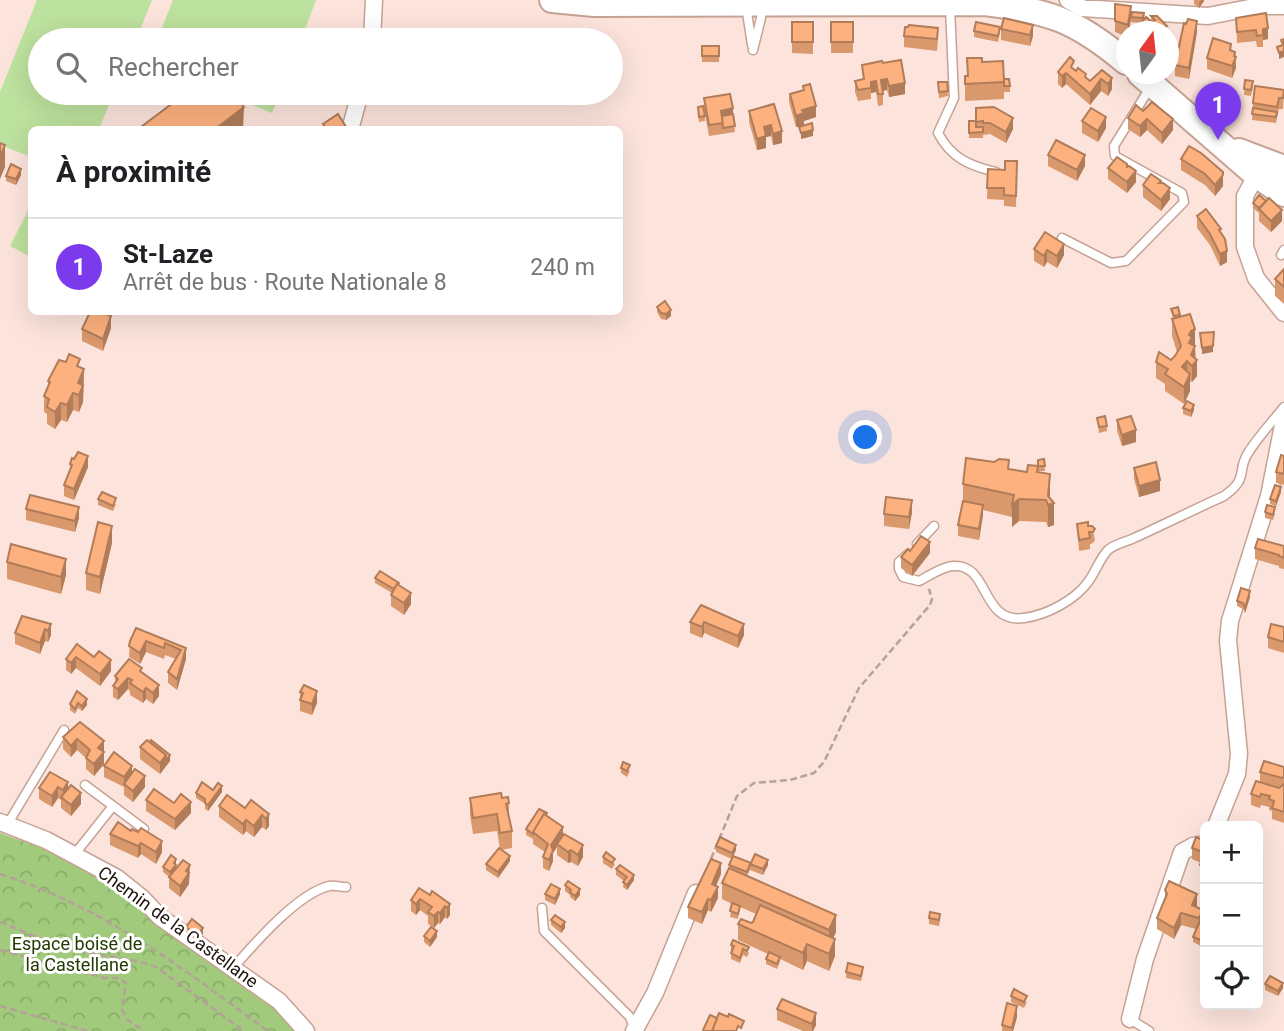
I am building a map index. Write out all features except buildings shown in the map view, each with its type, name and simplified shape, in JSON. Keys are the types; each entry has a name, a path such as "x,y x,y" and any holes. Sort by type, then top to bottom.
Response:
{"main road":[{"path":"552,0 594,4 985,3 1049,15 1075,9 1099,40 1116,54"},
{"path":"1152,84 1223,145 1268,168 1284,194"}],"street":[{"path":"373,28 374,0"},
{"path":"1075,9 1208,16 1260,6 1284,6"},
{"path":"351,126 357,105"},
{"path":"1268,168 1245,195 1245,247 1256,278 1284,313"},
{"path":"1218,821 1237,774 1239,754 1228,640 1230,621 1269,496 1284,420"},
{"name":"Chemin de la Castellane","path":"4,823 46,840 117,878 160,917 279,1001 306,1031"},
{"path":"1130,1019 1145,959 1182,852 1200,845"},
{"path":"635,1031 655,993 710,862"}],"lane":[{"path":"949,4 954,98 938,133 945,147 958,159 977,168 996,172"},
{"path":"1062,239 1111,263 1119,264 1126,261 1184,202 1182,193 1115,156 1114,146 1144,94 1145,84"},
{"path":"934,526 899,562 903,577 919,581 955,565 974,574 996,610 1003,616 1012,619 1026,618 1056,607 1077,594 1088,583 1108,550 1224,496 1235,488 1241,479 1248,452 1284,408"},
{"path":"4,823 64,730"},
{"path":"85,785 144,829"},
{"path":"74,855 113,806"},
{"path":"233,968 293,907 312,893 332,886 346,887"},
{"path":"542,908 544,931 630,1017 635,1031"},
{"path":"1130,1019 1149,1031"}],"path":[{"path":"710,862 737,796 742,791 754,783 805,777 814,773 824,762 859,688 930,605 932,599 924,579"},
{"path":"0,874 35,886 106,919 152,947 268,1031"},
{"path":"0,922 73,950 140,960 156,967 244,1031"},
{"path":"0,950 104,978 119,978 126,982 122,1010 128,1020 144,1031"},
{"path":"0,1006 88,1031"}],"green space":[{"path":"37,0 152,0 141,28 28,28 28,105 109,105 100,126 28,126 28,156 0,145 0,92"},
{"path":"173,0 316,0 306,28 162,28"},
{"path":"252,105 275,105 272,113"},
{"path":"28,211 28,255 10,246"},
{"name":"Espace boisé de la Castellane","path":"0,833 42,848 117,888 233,971 302,1031 0,1031"}],"place":[{"name":"St-Laze","path":"1218,140"}]}
